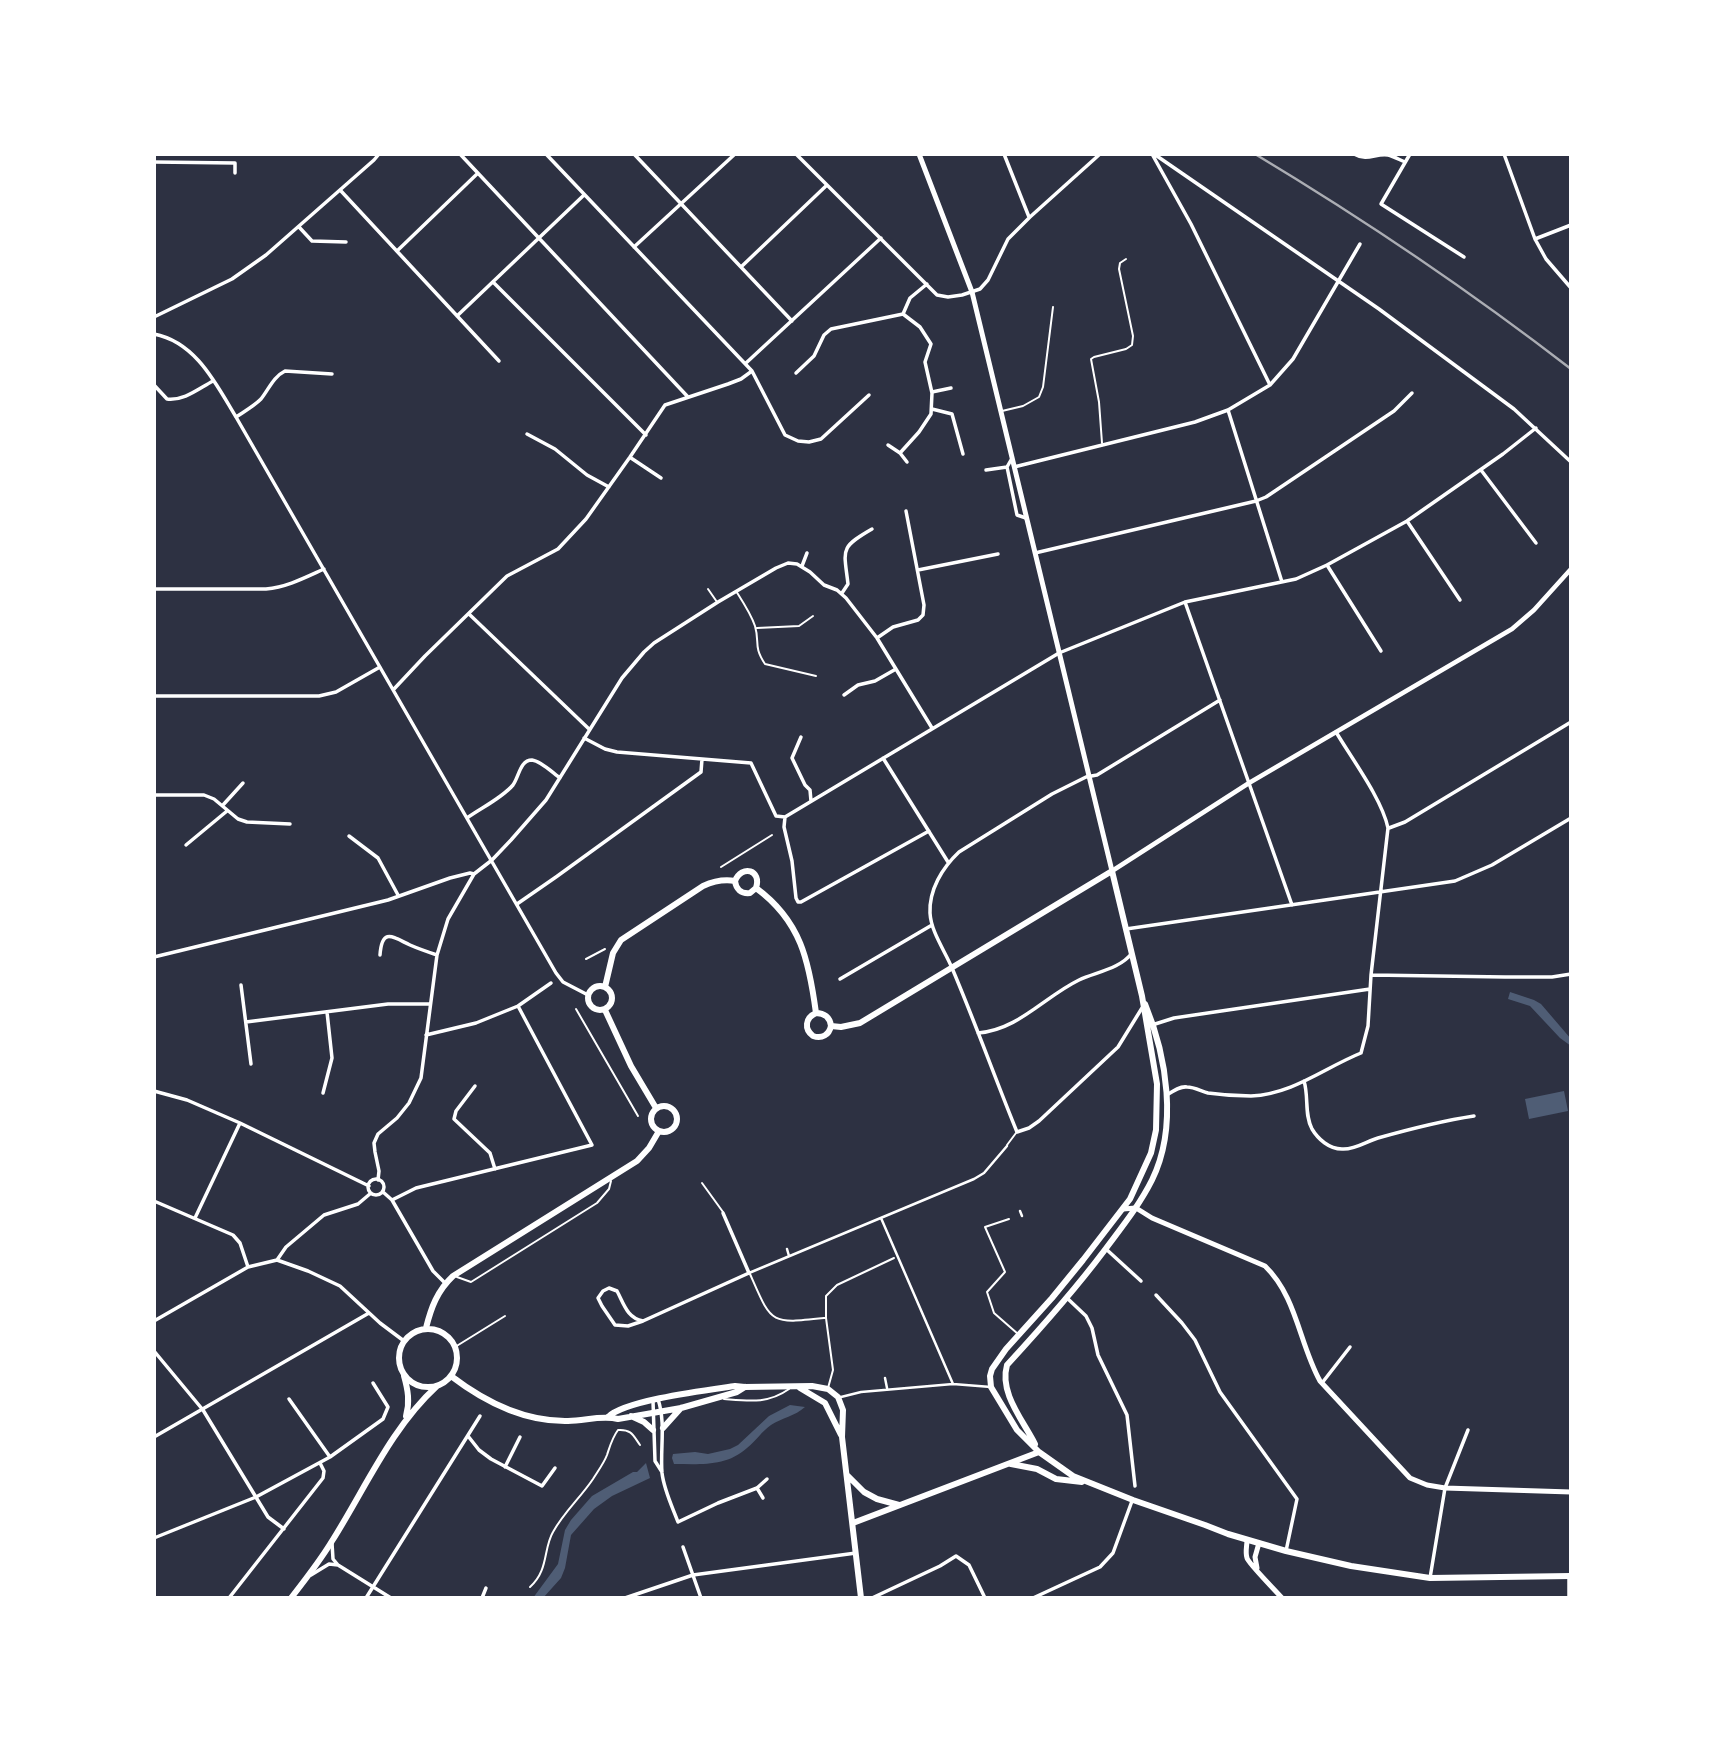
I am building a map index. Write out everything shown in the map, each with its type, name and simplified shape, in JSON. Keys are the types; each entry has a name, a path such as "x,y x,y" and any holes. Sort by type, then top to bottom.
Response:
{"main road":[{"path":"919,154 972,292 1012,458 1010,467 1035,553 1132,953 1157,1084 1156,1130 1151,1153 1130,1199 1052,1298 996,1361 990,1376 991,1387 1017,1430 1039,1452 1065,1471 1133,1500 1247,1540 1351,1566 1430,1578 1570,1576"},
{"path":"745,871 752,872 758,878 756,888 750,893 737,888 736,881 741,872 745,871"},
{"path":"831,1026 860,1023 1112,871"},
{"path":"605,987 613,953 621,940 703,886 713,882 736,881"},
{"path":"756,888 789,920 796,932 809,968 816,1013"},
{"path":"599,986 605,987 612,998 610,1005 601,1011 593,1009 588,1003 588,995 593,988 599,986"},
{"path":"1039,1452 1006,1388 1007,1365 1067,1298 1136,1208 1153,1179 1165,1140 1167,1095 1154,1024 1142,996"},
{"path":"605,1010 631,1066 656,1108"},
{"path":"816,1013 824,1014 831,1026 826,1036 821,1038 813,1036 806,1024 809,1017 816,1013"},
{"path":"662,1105 674,1110 677,1123 672,1130 663,1132 652,1125 652,1113 656,1108 662,1105"},
{"path":"426,1328 435,1298 453,1276 637,1161 659,1131"},
{"path":"1123,1209 1136,1208 1152,1218 1265,1266 1278,1279 1289,1298 1313,1368 1322,1383 1410,1478 1445,1488 1571,1493"},
{"path":"1052,1298 1067,1298"},
{"path":"291,1598 332,1541 416,1405 451,1376 456,1367 455,1347 444,1333 435,1329 418,1330 404,1341 398,1354 400,1368 407,1379 418,1385 437,1385"},
{"path":"403,1374 409,1408 405,1421"},
{"path":"451,1376 489,1401 515,1413 567,1421 608,1417 618,1419 681,1408 737,1392 745,1387"},
{"path":"608,1417 614,1411 656,1400 735,1386 812,1386 828,1389 838,1397 843,1410 842,1437 861,1598"},
{"path":"796,1387 825,1403 842,1437"},
{"path":"663,1428 681,1408"},
{"path":"630,1415 653,1430"},
{"path":"853,1523 1039,1452"},
{"path":"1010,1464 1037,1469 1056,1479 1087,1482"},
{"path":"847,1475 864,1492 877,1499 900,1505"},
{"path":"1247,1540 1247,1558 1250,1564 1282,1598"},
{"path":"1258,1571 1255,1557 1259,1543"}],"street":[{"path":"154,317 232,279 266,256 379,154"},
{"path":"460,154 688,397"},
{"path":"546,154 752,371 785,435 798,441 821,439 869,395"},
{"path":"634,154 792,321"},
{"path":"634,247 735,154"},
{"path":"796,154 937,295 948,297 980,289 988,280 1008,239 1100,154"},
{"path":"1004,154 1030,217"},
{"path":"1153,154 1339,280 1514,409 1571,462"},
{"path":"1153,154 1191,223 1270,385"},
{"path":"1354,154 1360,158 1388,155 1405,162"},
{"path":"1410,154 1381,204 1464,257"},
{"path":"1504,154 1535,239 1546,259 1571,288"},
{"path":"154,162 235,163 235,173"},
{"path":"397,251 478,173"},
{"path":"741,267 827,185"},
{"path":"340,190 499,361"},
{"path":"457,316 584,195"},
{"path":"1535,239 1571,225"},
{"path":"297,229 312,241 346,242"},
{"path":"746,364 881,238"},
{"path":"986,470 1010,467 1185,425 1228,410 1270,385 1293,359 1360,244"},
{"path":"493,282 646,435"},
{"path":"903,314 910,298 927,284"},
{"path":"796,373 814,356 824,335 831,329 903,314 920,327 931,344 925,362 932,393 932,409 919,432 901,453"},
{"path":"154,334 162,335 194,354 213,381 556,973 564,982 588,995"},
{"path":"236,417 260,399 278,375 285,371 332,374"},
{"path":"393,689 507,576 558,548 586,519 665,405 740,379 752,371"},
{"path":"154,385 167,399 176,400 213,381"},
{"path":"932,393 951,387"},
{"path":"1035,553 1266,497 1394,411 1412,393"},
{"path":"932,409 952,414 963,454"},
{"path":"1228,410 1282,582"},
{"path":"584,738 617,752 751,763 776,817 785,817 1059,653 1185,602 1296,579 1327,565 1407,521 1536,428"},
{"path":"527,434 555,449 587,475 609,487"},
{"path":"888,445 901,453 907,462"},
{"path":"630,457 661,478"},
{"path":"1481,470 1536,543"},
{"path":"877,638 893,627 915,622 923,615 924,605 906,511"},
{"path":"1407,521 1460,600"},
{"path":"842,593 848,584 846,550 855,539 872,529"},
{"path":"802,566 807,553"},
{"path":"918,570 998,554"},
{"path":"378,1180 374,1143 378,1135 409,1103 418,1087 437,955 448,919 474,874 492,860 531,819 560,778 622,678 654,643 776,568 788,563 802,566 824,585 842,593 877,638 932,728"},
{"path":"1327,565 1381,651"},
{"path":"154,589 277,588 324,569"},
{"path":"1112,871 1249,783 1512,629 1534,610 1571,569"},
{"path":"1185,602 1292,905"},
{"path":"468,614 589,729"},
{"path":"154,696 319,696 336,692 380,667"},
{"path":"844,695 858,685 875,681 896,669"},
{"path":"1143,1006 1118,1047 1039,1121 1017,1132 952,966 932,925 932,894 948,862 959,852 1052,794 1097,775 1220,700"},
{"path":"1388,828 1405,822 1571,722"},
{"path":"1167,1095 1187,1087 1230,1096 1279,1092 1361,1053 1368,1026 1371,975 1388,828 1375,798 1336,732"},
{"path":"801,737 792,758 810,790 811,801"},
{"path":"883,758 948,862"},
{"path":"517,904 701,772 702,760"},
{"path":"467,818 511,787 522,765 527,761 536,761 560,778"},
{"path":"223,805 243,783"},
{"path":"154,795 204,796 214,799 238,819 247,822 290,824"},
{"path":"186,845 228,810"},
{"path":"785,817 784,827 798,902 929,831"},
{"path":"1126,929 1455,881 1492,865 1571,818"},
{"path":"349,836 378,858 398,896"},
{"path":"154,957 388,900 450,877 474,874"},
{"path":"840,979 932,925"},
{"path":"380,955 380,946 389,936 437,955"},
{"path":"978,1033 992,1032 1013,1022 1076,981 1126,961 1132,953"},
{"path":"1371,975 1552,977 1571,974"},
{"path":"426,1035 475,1023 518,1006 551,982"},
{"path":"240,985 251,1064"},
{"path":"1146,1029 1174,1018 1370,989"},
{"path":"246,1022 388,1003 429,1004"},
{"path":"393,1200 416,1188 592,1145 518,1006"},
{"path":"323,1093 332,1058 327,1012"},
{"path":"1304,1081 1307,1116 1312,1130 1330,1146 1342,1149 1438,1122 1474,1116"},
{"path":"475,1086 456,1111 454,1119 490,1153 495,1169"},
{"path":"154,1091 187,1100 240,1123 369,1186 371,1193"},
{"path":"195,1217 240,1123"},
{"path":"643,1321 634,1319 629,1314 617,1292 609,1288 598,1298 615,1325 628,1326 643,1321 749,1273 974,1179 984,1173 1007,1146"},
{"path":"993,1163 999,1168"},
{"path":"369,1186 371,1182 378,1180"},
{"path":"378,1180 383,1185 383,1192"},
{"path":"383,1192 393,1200 433,1272 445,1283"},
{"path":"371,1193 378,1195 383,1192"},
{"path":"277,1260 286,1247 324,1215 358,1204 371,1193"},
{"path":"154,1201 233,1235 240,1243 248,1267"},
{"path":"723,1213 749,1273"},
{"path":"880,1219 953,1384"},
{"path":"1105,1249 1140,1281"},
{"path":"787,1250 789,1256"},
{"path":"154,1321 248,1267 277,1260 340,1286 404,1341"},
{"path":"1156,1295 1195,1340 1220,1392 1297,1499 1286,1551"},
{"path":"1067,1298 1086,1316 1092,1328 1098,1355 1128,1415 1135,1486"},
{"path":"154,1437 369,1313"},
{"path":"1322,1383 1350,1347"},
{"path":"154,1351 203,1409 268,1517 284,1529"},
{"path":"885,1378 887,1390"},
{"path":"154,1538 256,1497 330,1457 383,1419 388,1407 373,1383"},
{"path":"838,1397 861,1391 953,1384 991,1387"},
{"path":"289,1399 330,1457"},
{"path":"656,1400 662,1410 662,1474 678,1522 757,1488 767,1479"},
{"path":"656,1400 653,1411 655,1461 662,1474"},
{"path":"366,1598 480,1416"},
{"path":"1430,1578 1445,1488 1468,1430"},
{"path":"468,1435 491,1460 542,1486 555,1468"},
{"path":"505,1467 520,1437"},
{"path":"229,1598 323,1478 324,1471 320,1463"},
{"path":"757,1488 764,1498"},
{"path":"1033,1598 1100,1567 1113,1553 1133,1500"},
{"path":"332,1541 334,1559 338,1565 391,1598"},
{"path":"682,1547 701,1598"},
{"path":"625,1598 693,1575 856,1553"},
{"path":"872,1598 956,1556 969,1565 985,1598"},
{"path":"307,1578 329,1564 338,1565"},
{"path":"1569,1598 1570,1576"},
{"path":"481,1598 486,1588"}],"lane":[{"path":"1102,445 1099,402 1091,359 1132,345 1119,269 1120,263 1126,259"},
{"path":"1001,411 1023,406 1039,397 1044,387 1054,307"},
{"path":"708,589 718,602"},
{"path":"736,591 755,628 758,653 765,664 816,676"},
{"path":"755,628 799,626 813,616"},
{"path":"721,867 772,835"},
{"path":"586,959 605,949"},
{"path":"576,1009 638,1116"},
{"path":"1007,1146 1017,1132"},
{"path":"453,1276 471,1282 597,1203 609,1189 612,1177"},
{"path":"702,1183 723,1213"},
{"path":"1009,1219 985,1227 1004,1272 987,1292 995,1313 1019,1334"},
{"path":"828,1389 833,1370 826,1296 837,1285 896,1257"},
{"path":"749,1273 772,1317 783,1321 826,1318"},
{"path":"455,1347 505,1316"},
{"path":"716,1398 753,1401 771,1399 796,1387"},
{"path":"530,1587 536,1581 547,1556 551,1535 606,1458 612,1437 618,1430 626,1429 640,1445"}],"water":[{"path":"1510,992 1541,1004 1571,1039 1571,1046 1530,1006 1508,999"},
{"path":"1564,1091 1568,1111 1529,1119 1525,1099"},
{"path":"790,1405 805,1407 771,1425 747,1448 730,1459 712,1463 674,1464 673,1454 708,1454 738,1445 769,1416"},
{"path":"646,1463 650,1478 612,1496 594,1509 571,1535 561,1578 543,1598 533,1598 558,1564 565,1530 571,1520 592,1496 637,1472"}],"railway":[{"path":"1255,154 1416,257 1571,369"}]}
